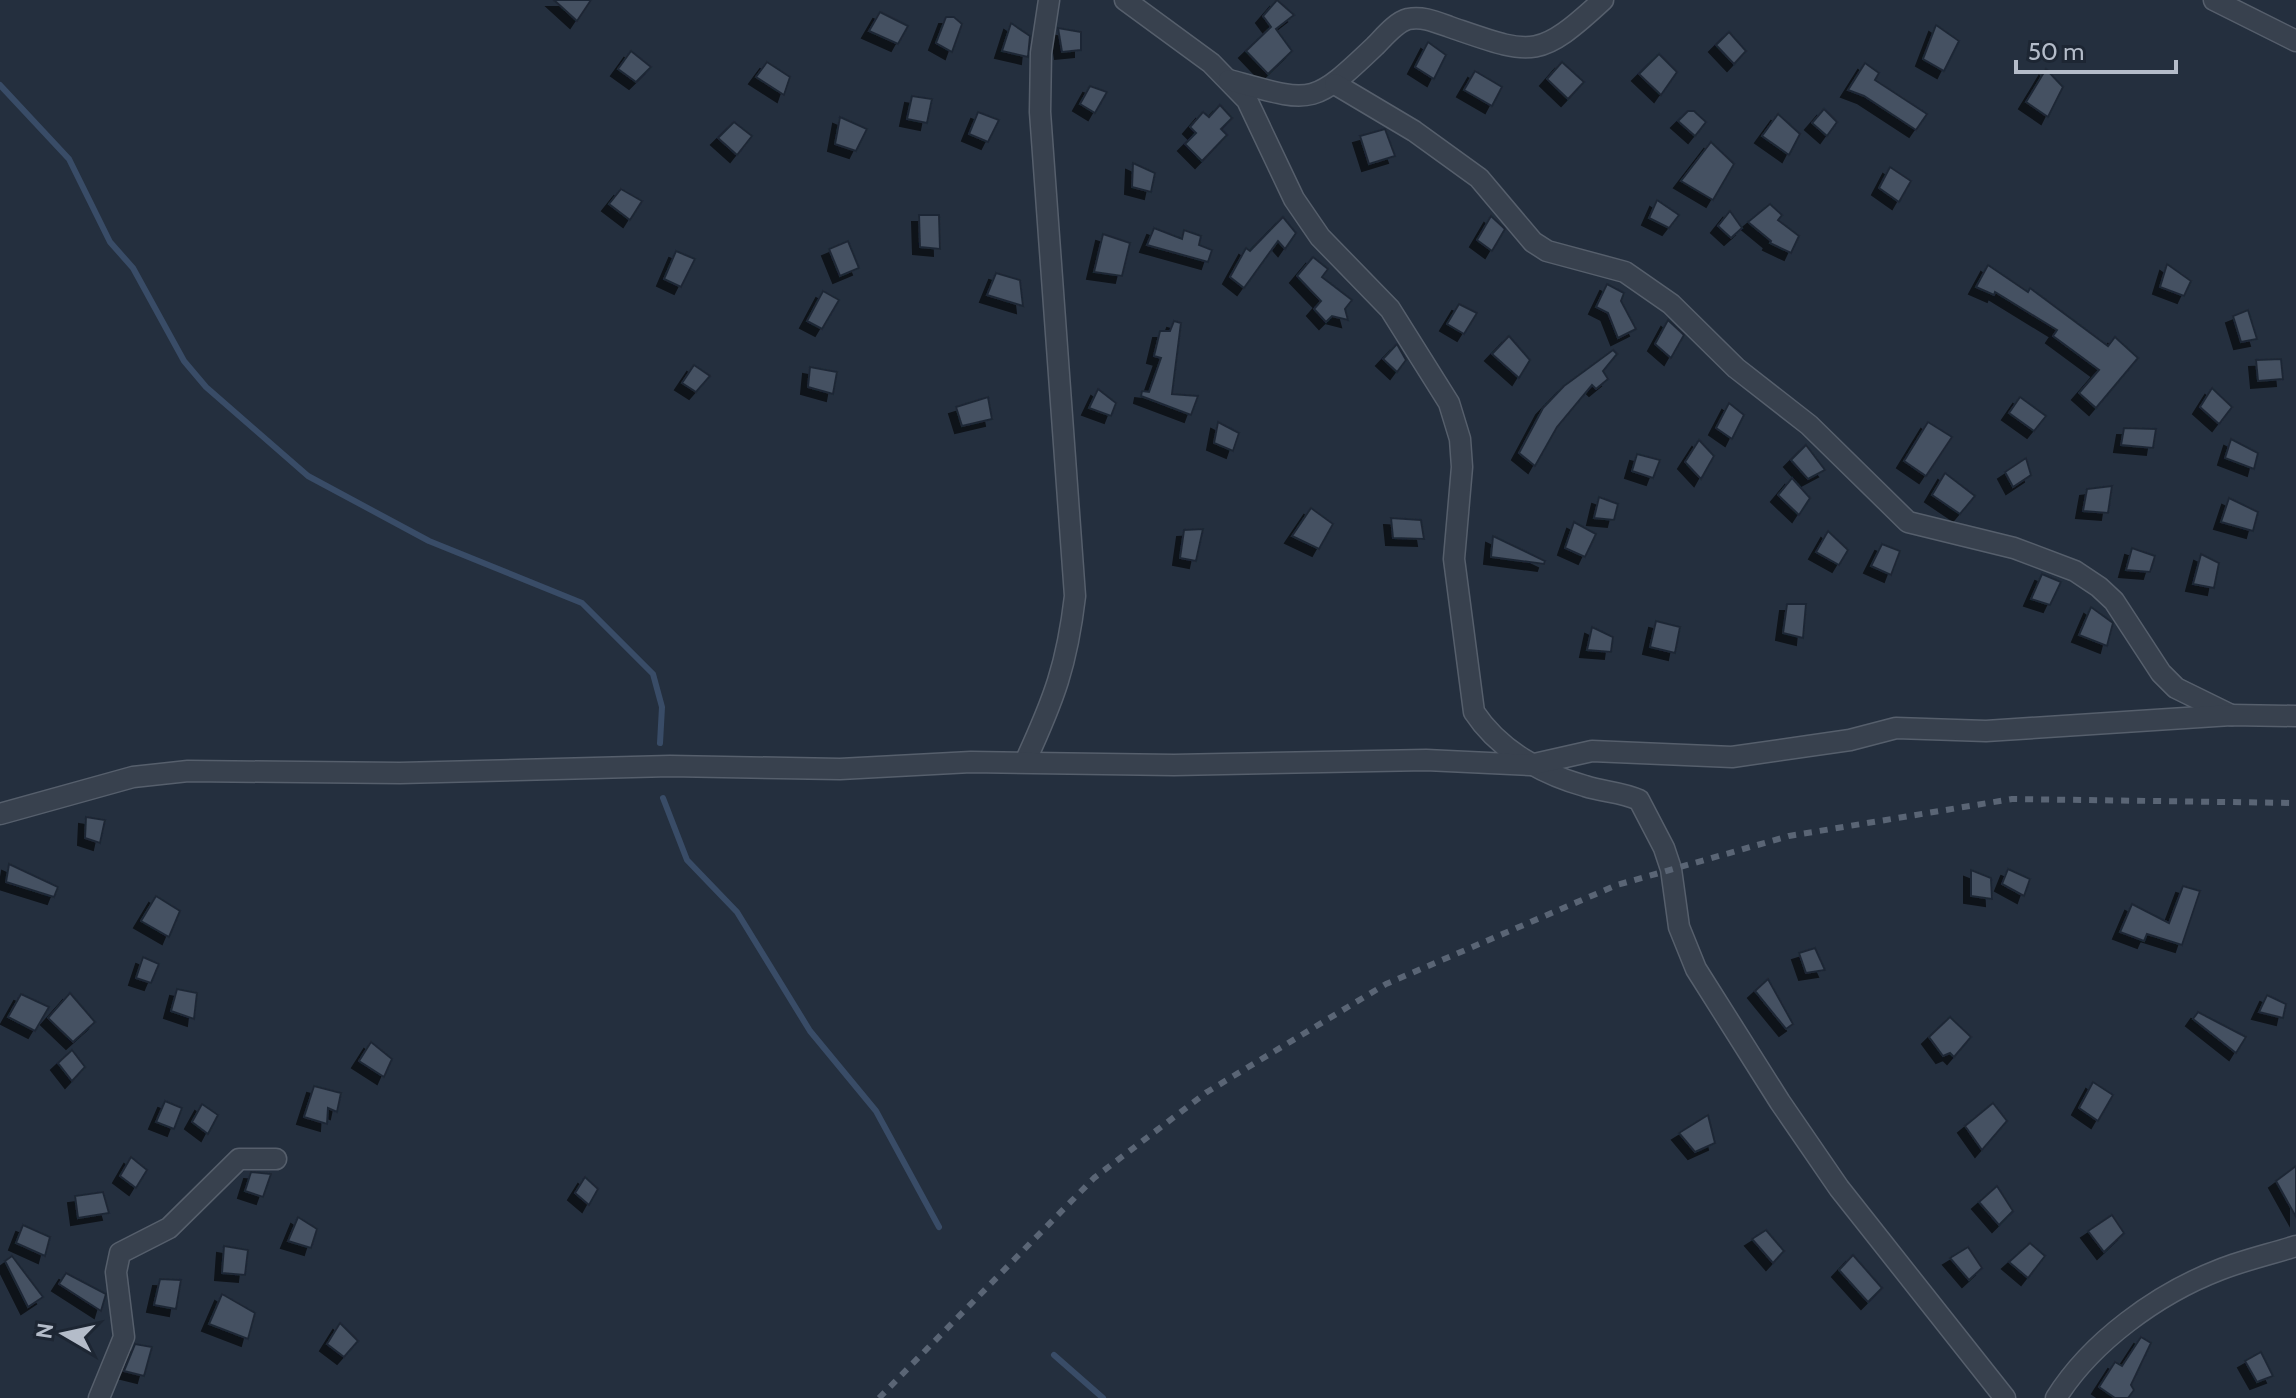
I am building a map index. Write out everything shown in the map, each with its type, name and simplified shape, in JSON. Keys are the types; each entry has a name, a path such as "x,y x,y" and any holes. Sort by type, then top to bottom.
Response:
{"street":[{"path":"1025,762 1060,683 1069,647 1075,596 1040,112 1041,53 1049,0"},
{"path":"1125,0 1229,80 1247,100 1294,199 1320,237 1390,309 1449,403 1460,439 1462,467 1454,559 1474,712 1483,726 1530,765 1587,787 1627,794 1639,800 1664,848 1671,869 1679,927 1696,969 1839,1188 2005,1398"},
{"path":"1229,80 1305,97 1335,84 1404,20 1422,18 1525,49 1542,48 1603,0"},
{"path":"2214,0 2296,41"},
{"path":"1335,84 1414,131 1479,178 1533,242 1547,251 1625,272 1671,304 1736,368 1809,425 1908,522 2014,548 2075,571 2099,587 2114,601 2161,673 2176,688 2231,715"},
{"path":"0,814 133,777 188,771 400,773 670,766 840,769 1025,762 1174,765 1426,760 1530,765 1592,751 1732,757 1850,740 1896,728 1986,731 2231,715 2296,716"},
{"path":"99,1398 124,1337 116,1272 120,1253 169,1228 239,1159 276,1159"},
{"path":"2056,1398 2071,1373 2132,1319 2162,1299 2218,1270 2296,1246"}],"building":[{"path":"554,0 591,0 577,21"},
{"path":"1277,0 1294,15 1276,29 1292,51 1268,74 1246,51 1271,27 1263,16"},
{"path":"880,12 908,26 898,44 869,31"},
{"path":"946,17 954,17 962,24 952,52 936,43"},
{"path":"1011,23 1030,36 1028,57 1002,51"},
{"path":"1936,25 1959,41 1944,71 1923,59"},
{"path":"1058,28 1081,32 1081,50 1062,52"},
{"path":"1729,32 1746,51 1734,64 1716,45"},
{"path":"1428,42 1446,55 1434,79 1415,67"},
{"path":"631,51 651,67 636,82 618,69"},
{"path":"1659,54 1677,72 1661,95 1639,74"},
{"path":"767,62 790,77 784,95 756,77"},
{"path":"1562,62 1584,82 1568,99 1547,79"},
{"path":"1865,63 1879,73 1875,80 1927,114 1916,130 1864,96 1848,90"},
{"path":"2046,69 2063,87 2048,117 2026,102"},
{"path":"1475,71 1502,87 1492,106 1464,90"},
{"path":"1090,86 1107,92 1095,113 1080,104"},
{"path":"912,96 932,99 927,123 907,119"},
{"path":"1220,105 1232,118 1221,129 1227,135 1202,161 1185,144 1196,133 1190,127 1203,112 1209,117"},
{"path":"1824,109 1837,122 1827,136 1812,123"},
{"path":"1688,111 1694,111 1706,122 1695,136 1678,121"},
{"path":"978,112 999,120 988,142 969,134"},
{"path":"1778,114 1800,134 1789,155 1762,136"},
{"path":"840,117 867,129 856,151 835,144"},
{"path":"734,122 752,136 737,155 718,138"},
{"path":"1385,129 1395,156 1369,164 1360,136"},
{"path":"1711,142 1734,164 1713,200 1681,181"},
{"path":"1133,163 1155,173 1151,192 1132,187"},
{"path":"1890,167 1911,181 1899,202 1879,188"},
{"path":"621,189 642,201 630,220 609,204"},
{"path":"1657,200 1679,215 1669,228 1649,218"},
{"path":"1770,204 1782,215 1778,220 1799,236 1791,253 1770,243 1748,222"},
{"path":"1730,211 1742,228 1731,238 1718,226"},
{"path":"919,215 939,215 940,249 920,247"},
{"path":"1491,216 1505,229 1492,251 1477,240"},
{"path":"1283,217 1296,233 1285,249 1278,241 1244,288 1230,277 1246,248 1250,251"},
{"path":"1154,228 1182,239 1184,230 1201,236 1199,245 1212,250 1208,262 1147,245"},
{"path":"1103,234 1130,243 1122,276 1094,272"},
{"path":"848,241 859,268 840,276 829,249"},
{"path":"676,251 695,259 681,287 664,279"},
{"path":"1313,257 1328,269 1322,277 1352,300 1345,309 1348,320 1332,316 1326,322 1314,309 1321,301 1297,276"},
{"path":"2167,264 2191,281 2184,296 2160,287"},
{"path":"1988,265 2028,292 2030,288 2108,346 2115,337 2138,358 2096,408 2079,393 2099,370 2053,336 2057,330 1995,292 1994,295 1976,287"},
{"path":"996,273 1020,280 1023,306 987,295"},
{"path":"1607,284 1624,293 1621,301 1636,329 1618,338 1608,313 1596,307"},
{"path":"823,291 839,300 822,329 807,321"},
{"path":"1459,304 1477,313 1464,334 1447,324"},
{"path":"2248,310 2257,339 2241,342 2233,316"},
{"path":"1668,320 1684,335 1671,358 1655,344"},
{"path":"1174,321 1181,323 1172,394 1198,396 1191,415 1141,396 1142,391 1149,392 1161,358 1154,356 1160,331 1170,331"},
{"path":"1509,336 1530,360 1519,378 1492,354"},
{"path":"1397,344 1406,360 1397,372 1383,359"},
{"path":"1613,350 1617,354 1603,371 1608,379 1596,389 1592,385 1557,427 1535,466 1519,453 1543,408 1564,386"},
{"path":"2281,359 2283,379 2258,381 2256,360"},
{"path":"694,365 710,376 696,392 682,383"},
{"path":"810,367 837,372 833,394 808,387"},
{"path":"2212,388 2232,407 2219,424 2200,407"},
{"path":"1098,389 1116,403 1111,416 1089,408"},
{"path":"988,397 992,419 962,426 956,407"},
{"path":"2020,397 2046,416 2034,431 2009,413"},
{"path":"1729,403 1744,415 1732,439 1716,428"},
{"path":"1218,422 1239,433 1233,451 1214,443"},
{"path":"1928,422 1952,437 1926,476 1904,461"},
{"path":"2124,428 2156,429 2153,448 2121,445"},
{"path":"2231,439 2258,453 2254,469 2225,458"},
{"path":"1699,440 1714,456 1701,479 1685,462"},
{"path":"1806,445 1825,470 1808,479 1791,460"},
{"path":"1637,454 1660,460 1653,478 1632,471"},
{"path":"2026,458 2031,475 2013,487 2005,472"},
{"path":"1945,473 1975,496 1960,514 1932,495"},
{"path":"1792,478 1810,498 1799,515 1778,495"},
{"path":"2112,486 2108,513 2083,511 2087,489"},
{"path":"1599,497 1618,504 1614,520 1594,518"},
{"path":"2229,498 2258,512 2253,531 2221,522"},
{"path":"1311,508 1333,524 1319,549 1292,536"},
{"path":"1391,518 1421,520 1424,539 1393,538"},
{"path":"1574,522 1596,534 1585,557 1565,548"},
{"path":"1203,529 1196,561 1180,558 1184,530"},
{"path":"1828,531 1848,550 1839,565 1816,552"},
{"path":"1493,536 1545,561 1544,564 1491,557"},
{"path":"1882,544 1900,551 1891,575 1871,566"},
{"path":"2132,548 2155,556 2150,572 2126,570"},
{"path":"2201,554 2219,563 2214,588 2193,584"},
{"path":"2042,574 2061,582 2050,605 2031,599"},
{"path":"1787,604 1806,604 1803,638 1783,633"},
{"path":"2091,607 2113,623 2107,646 2079,635"},
{"path":"1656,621 1680,627 1675,653 1650,647"},
{"path":"1592,627 1613,637 1611,652 1587,650"},
{"path":"86,817 105,820 100,843 85,838"},
{"path":"9,864 58,887 54,897 6,882"},
{"path":"2008,869 2030,879 2024,896 2002,884"},
{"path":"1971,870 1991,878 1992,899 1971,896"},
{"path":"2183,886 2200,891 2182,945 2147,934 2144,941 2120,932 2132,904 2169,923"},
{"path":"156,896 180,911 169,937 141,921"},
{"path":"1815,948 1825,970 1806,973 1799,953"},
{"path":"143,957 159,964 151,983 136,978"},
{"path":"1768,979 1793,1024 1786,1029 1755,991"},
{"path":"177,989 197,993 194,1019 171,1011"},
{"path":"70,993 95,1022 73,1042 48,1018"},
{"path":"21,994 49,1007 35,1031 8,1017"},
{"path":"2267,995 2286,1004 2283,1018 2259,1012"},
{"path":"2198,1012 2246,1037 2236,1053 2193,1019"},
{"path":"1950,1017 1971,1037 1954,1057 1950,1053 1943,1056 1929,1037"},
{"path":"371,1042 392,1059 384,1077 359,1061"},
{"path":"72,1050 85,1067 72,1081 58,1063"},
{"path":"2093,1082 2113,1095 2098,1121 2079,1108"},
{"path":"314,1086 341,1093 337,1112 328,1108 327,1124 304,1117"},
{"path":"165,1101 182,1108 174,1129 156,1122"},
{"path":"1993,1103 2007,1121 1982,1150 1965,1126"},
{"path":"202,1104 218,1115 208,1134 192,1122"},
{"path":"1708,1115 1715,1143 1695,1152 1679,1133"},
{"path":"131,1157 147,1170 136,1188 120,1176"},
{"path":"2296,1166 2296,1217 2276,1181"},
{"path":"251,1172 271,1174 263,1197 245,1191"},
{"path":"585,1177 598,1189 589,1205 575,1193"},
{"path":"1997,1186 2013,1211 1999,1225 1979,1202"},
{"path":"103,1192 109,1213 78,1218 75,1196"},
{"path":"2112,1215 2124,1233 2104,1252 2088,1231"},
{"path":"298,1217 317,1229 311,1248 288,1241"},
{"path":"23,1225 50,1237 45,1256 16,1243"},
{"path":"1766,1230 1784,1251 1773,1263 1752,1239"},
{"path":"2030,1243 2045,1256 2028,1278 2009,1262"},
{"path":"224,1246 248,1250 245,1275 222,1273"},
{"path":"1968,1247 1982,1268 1969,1280 1950,1258"},
{"path":"1853,1255 1882,1288 1868,1302 1839,1270"},
{"path":"12,1256 43,1297 28,1307 5,1261"},
{"path":"66,1273 106,1294 101,1311 59,1284"},
{"path":"160,1279 181,1280 176,1309 154,1305"},
{"path":"222,1294 255,1313 248,1339 209,1324"},
{"path":"340,1323 358,1341 344,1357 327,1344"},
{"path":"2141,1337 2151,1343 2131,1385 2134,1390 2128,1398 2115,1398 2099,1387 2115,1362 2122,1366"},
{"path":"135,1344 152,1347 144,1376 124,1371"},
{"path":"2261,1352 2273,1376 2257,1382 2245,1361"}],"waterway":[{"path":"0,85 69,159 110,242 133,268 184,361 206,387 308,476 429,541 582,603 653,674 662,707 660,743"},
{"path":"663,798 687,860 737,912 810,1031 876,1111 939,1227"},
{"path":"1054,1355 1103,1398"}],"railway":[{"path":"879,1398 1094,1178 1207,1092 1386,984 1617,885 1789,836 2012,799 2296,803"}]}
